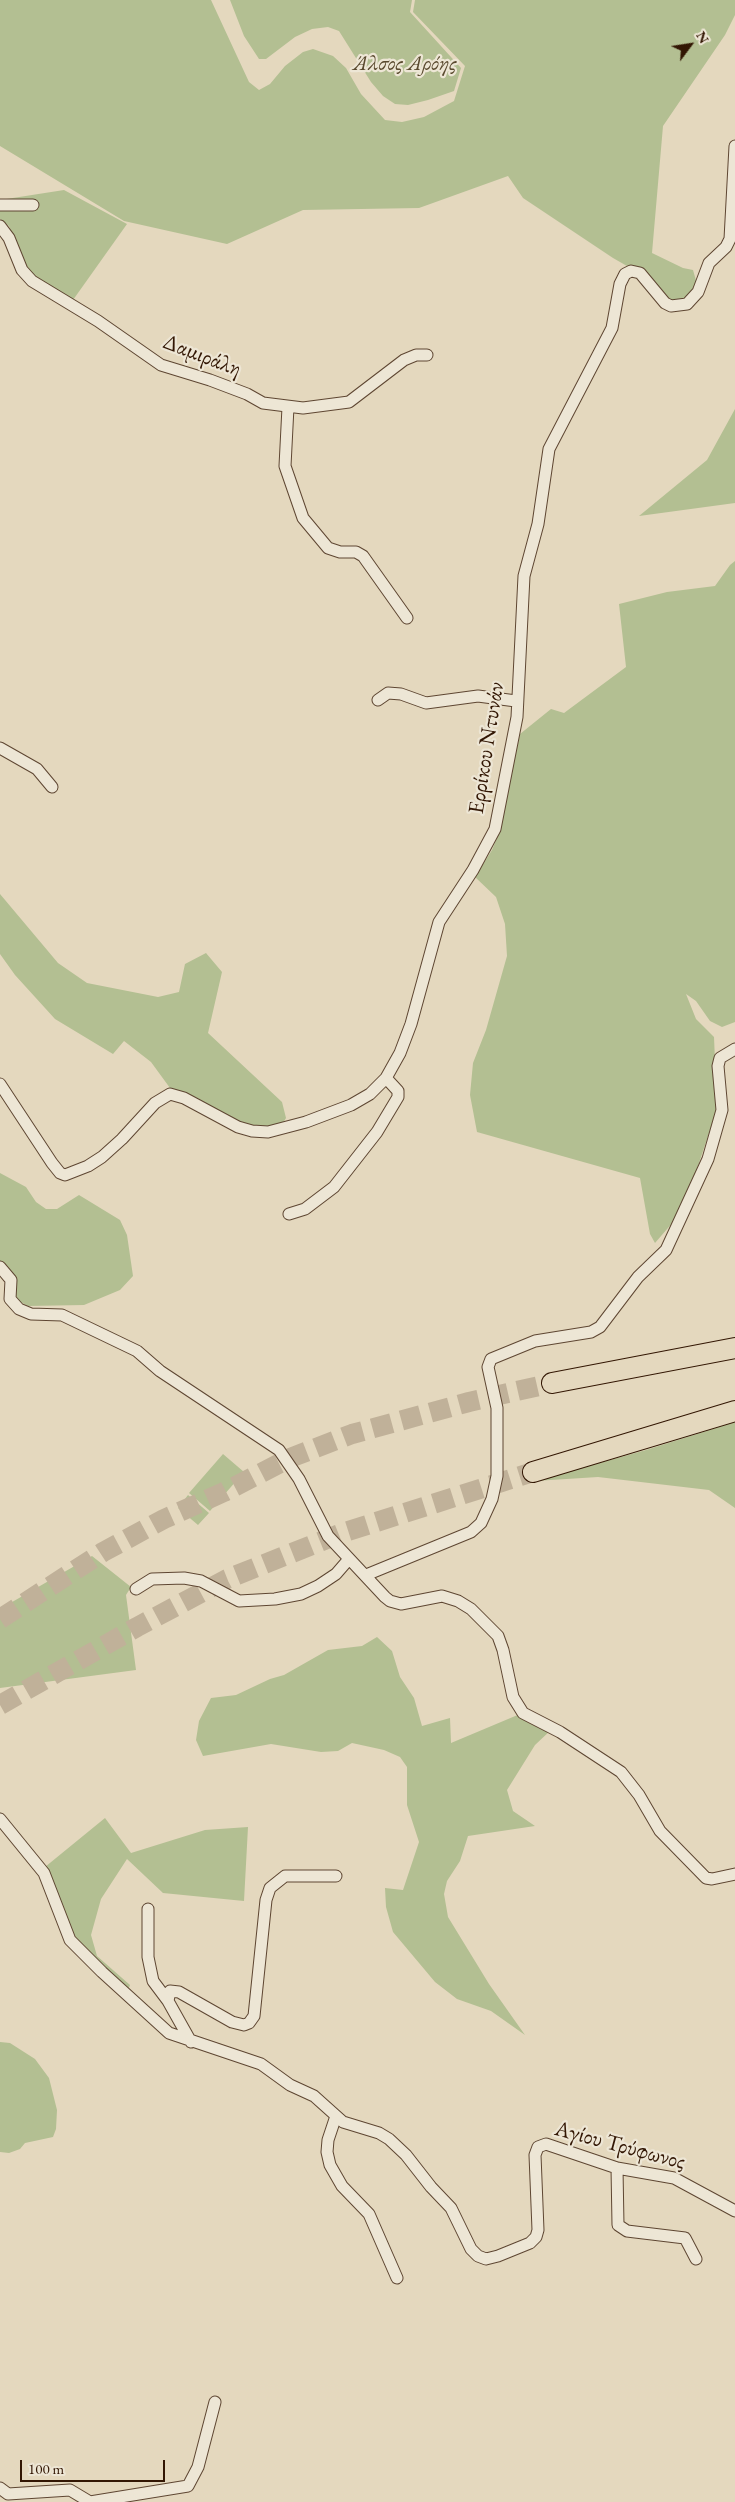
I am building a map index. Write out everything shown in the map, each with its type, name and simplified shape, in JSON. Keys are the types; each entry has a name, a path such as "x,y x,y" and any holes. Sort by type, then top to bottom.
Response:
{"highway":[{"path":"552,1383 735,1348"},
{"path":"533,1472 735,1411"}],"street":[{"name":"Ερρίκου Ντυνάν","path":"0,1084 52,1163 60,1173 65,1175 88,1166 102,1157 127,1134 155,1103 170,1094 184,1098 238,1127 252,1131 268,1132 306,1122 351,1105 370,1094 386,1078 400,1053 411,1024 439,922 473,870 495,829 517,717 516,701 524,576 538,524 545,468 553,438 612,328 620,284 625,274 631,271 640,274 665,302 671,306 687,304 698,292 709,262 726,247 730,239 735,146"},
{"path":"0,205 32,205"},
{"name":"Δαμιράλη","path":"0,226 8,235 21,268 29,278 98,321 153,360 168,368 210,380 247,394 263,403 288,407 316,408 349,402 404,360 427,355"},
{"path":"288,407 285,466 303,518 328,548 337,551 356,552 363,556 407,618"},
{"path":"378,700 388,693 401,694 426,703 478,696 516,701"},
{"path":"0,748 36,769 52,787"},
{"path":"366,1575 471,1532 481,1523 492,1500 497,1476 497,1408 488,1367 491,1359 535,1341 591,1332 600,1327 638,1277 666,1250 708,1159 722,1110 718,1066 720,1058 735,1049"},
{"path":"289,1214 305,1209 334,1187 377,1132 398,1097 398,1091 386,1078"},
{"path":"0,1267 11,1280 10,1299 18,1310 31,1314 62,1315 137,1351 160,1371 279,1450 299,1479 324,1531 390,1602 406,1604 442,1596 458,1601 478,1614 494,1630 500,1641 513,1697 523,1713 560,1732 621,1772 639,1795 660,1831 706,1878 712,1879 735,1874"},
{"path":"136,1589 152,1579 184,1578 200,1582 236,1600 275,1599 297,1595 318,1586 336,1574 349,1559"},
{"name":"Αγίου Τρύφωνος","path":"0,1819 44,1873 70,1940 169,2033 191,2042 261,2064 290,2084 314,2096 336,2116 353,2126 383,2135 397,2146 451,2208 473,2252 484,2258 527,2245 536,2237 538,2230 534,2160 536,2149 539,2146 553,2145 617,2168 674,2178 735,2211"},
{"path":"168,2001 170,1991 179,1992 232,2022 244,2025 251,2022 254,2016 266,1900 270,1888 276,1881 285,1876 336,1876"},
{"path":"148,1909 148,1957 153,1981 168,2001 191,2042"},
{"path":"336,2116 328,2140 327,2152 330,2165 342,2186 366,2209 397,2278"},
{"path":"617,2168 618,2225 627,2231 685,2238 696,2259"},
{"path":"0,2488 8,2494 70,2490 90,2502 188,2486 198,2468 215,2402"}],"green space":[{"path":"0,0 211,0 249,82 259,90 270,84 285,66 303,52 313,49 333,56 346,68 361,94 385,120 402,122 424,117 454,101 465,66 413,12 415,0 735,0 735,15 725,35 663,126 652,253 683,268 693,270 697,284 686,301 669,300 642,269 636,266 627,266 613,258 523,198 508,176 419,208 303,210 227,244 124,221 0,146"},
{"name":"Άλσος Αρόης","path":"230,0 412,0 410,12 461,68 454,91 408,105 395,104 383,96 371,82 339,31 328,27 312,29 295,37 266,59 259,59 244,36"},
{"path":"64,190 127,224 73,300 29,273 9,226 0,219 0,200"},
{"path":"735,409 735,503 639,516 707,460"},
{"path":"735,561 735,1022 722,1027 710,1021 696,1001 686,994 696,1019 714,1037 717,1109 697,1169 674,1221 655,1243 650,1234 640,1178 477,1132 470,1095 473,1063 486,1030 507,956 505,924 496,897 475,877 492,850 499,833 520,734 551,709 564,713 626,667 619,604 667,592 715,586"},
{"path":"0,894 58,963 87,983 158,997 179,992 185,964 206,953 222,972 208,1033 282,1102 286,1118 283,1123 257,1130 233,1121 170,1088 151,1062 124,1041 113,1054 55,1019 15,975 0,954"},
{"path":"0,1173 26,1187 36,1202 46,1209 57,1209 79,1195 120,1220 127,1235 133,1276 120,1290 84,1305 28,1306 17,1300 11,1270 0,1264"},
{"path":"735,1422 735,1508 709,1490 598,1477 535,1481 646,1450"},
{"path":"223,1454 244,1472 210,1511 189,1493"},
{"path":"188,1495 209,1513 198,1525 178,1508"},
{"path":"92,1556 131,1587 126,1595 136,1670 0,1688 0,1609"},
{"path":"377,1637 392,1651 400,1677 414,1698 422,1726 450,1718 451,1743 520,1714 551,1730 535,1745 507,1790 513,1811 535,1826 468,1836 460,1861 447,1881 444,1894 448,1917 489,1984 525,2035 491,2011 457,1999 435,1982 393,1932 386,1907 385,1888 403,1890 419,1842 407,1805 407,1767 400,1757 384,1750 352,1743 338,1751 321,1752 271,1744 203,1756 196,1740 199,1721 211,1698 236,1695 270,1679 284,1675 328,1650 362,1646"},
{"path":"105,1818 131,1853 205,1830 248,1827 244,1901 163,1893 127,1859 101,1899 91,1935 97,1956 130,1985 127,1993 72,1939 45,1867"},
{"path":"0,2042 10,2043 35,2059 49,2078 57,2110 56,2129 53,2137 25,2143 20,2149 9,2153 0,2152"}],"tunnel":[{"path":"0,1619 103,1552 164,1519 224,1492 290,1458 352,1434 469,1402 552,1383"},
{"path":"0,1705 137,1627 227,1579 342,1533 533,1472"}]}
